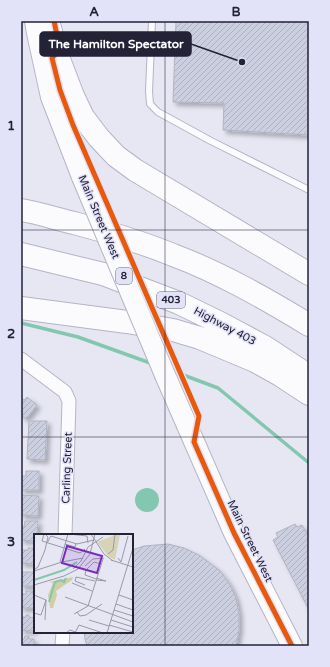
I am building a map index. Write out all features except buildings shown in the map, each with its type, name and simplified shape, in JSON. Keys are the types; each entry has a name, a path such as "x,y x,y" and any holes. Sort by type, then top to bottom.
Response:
{"highway":[{"path":"48,21 60,62 83,117 99,138 116,156 135,170 309,274"},
{"path":"21,210 100,230 137,241 174,255 269,300 309,325"},
{"name":"Highway 403","path":"21,254 103,274 179,302 265,347 309,376"},
{"path":"21,308 127,322 173,330 200,338 255,361 309,394"}],"main road":[{"name":"Main Street West","path":"35,21 51,97 82,177 234,534 292,646"}],"street":[{"name":"Carling Street","path":"21,359 65,392 69,401 65,534"},
{"path":"62,646 63,633"}],"lane":[{"path":"152,21 149,91 150,104 158,112 211,141 309,190"}],"shaded area":[{"path":"147,488 156,491 159,500 156,509 147,512 138,509 135,500 138,491"}],"waterway":[{"path":"21,323 78,337 153,364"},
{"path":"170,370 218,388 309,463"}],"cycle path":[{"path":"54,21 57,35 57,52 52,58 60,90 73,125 199,416 194,442 234,533 292,646"}],"place":[{"name":"The Hamilton Spectator","path":"242,62"}]}
